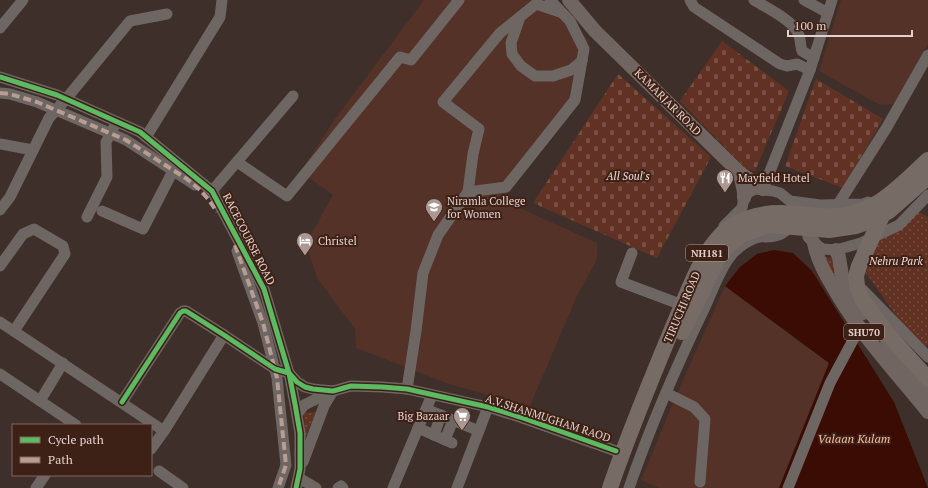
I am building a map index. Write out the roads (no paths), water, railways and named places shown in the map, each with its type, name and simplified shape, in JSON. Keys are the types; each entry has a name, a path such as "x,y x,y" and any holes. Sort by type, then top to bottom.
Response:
{"highway":[{"name":"TIRUCHI ROAD","path":"610,488 646,388 700,265 720,235 743,220 772,213 780,212 831,217 850,215 868,209 894,192 928,160"},
{"name":"TIRUCHI ROAD","path":"621,488 656,391 712,269 728,246 743,234 769,225 829,230 856,226 882,216 901,202 928,177"},
{"path":"882,216 859,266 856,276 857,286 862,299 887,333 928,379"}],"main road":[{"name":"KAMARJAR ROAD","path":"569,0 595,30 740,173 764,189"},
{"name":"KAMARJAR ROAD","path":"578,0 595,30"},
{"path":"740,173 743,203"},
{"name":"SHU70","path":"811,240 822,268 838,296 860,327 928,412"},
{"name":"SHU70","path":"838,254 843,282 866,318 928,396"}],"street":[{"path":"0,28 23,0"},
{"path":"146,137 220,17 222,0"},
{"path":"237,162 287,196 400,57 411,60 459,0"},
{"path":"468,192 506,187 575,100 584,49 570,21 550,0"},
{"path":"690,0 694,7 780,64 787,66 797,64 810,70"},
{"path":"754,0 776,13 794,27 800,37 802,51 814,58"},
{"path":"804,0 828,13"},
{"path":"764,189 810,70 832,0"},
{"path":"407,389 423,273 438,234 468,192 472,154 479,130 443,102 500,33 536,4 563,13"},
{"path":"0,210 10,197 49,118 130,21 167,14"},
{"path":"520,17 511,44 512,54 521,66 535,76 553,76 571,70 582,61"},
{"path":"837,206 887,127 928,55"},
{"name":"RACECOURSE ROAD","path":"0,77 57,95 140,132 176,167 212,191 264,289 288,373 297,414 300,439 298,478"},
{"path":"0,92 37,102 126,140 176,167 210,200 235,246 257,304 275,369 286,465 278,488"},
{"path":"212,191 293,96"},
{"path":"88,218 108,177 106,142 117,122"},
{"path":"0,144 33,150"},
{"path":"790,201 837,206 863,204 906,173 928,151"},
{"path":"102,211 143,229 176,167"},
{"path":"603,488 616,451 677,303 705,246 743,203 750,192 756,189 764,189 780,193 790,201 794,216 792,223 781,234"},
{"path":"838,254 852,246 899,225 928,196"},
{"path":"743,203 741,214 745,225 753,234 759,237"},
{"path":"815,204 806,224 811,240 823,249 838,254 861,288 928,357"},
{"path":"852,246 863,229 863,204"},
{"path":"0,266 23,234 34,229 63,246 65,254 14,331"},
{"name":"TIRUCHI ROAD","path":"629,488 666,393 722,272 734,252 759,237 781,234 811,240"},
{"path":"632,252 621,282 677,303"},
{"path":"122,402 180,313 183,311 224,335 275,369 288,373"},
{"path":"0,322 164,431"},
{"path":"788,488 830,383 860,327"},
{"path":"152,448 224,335"},
{"path":"40,401 63,364"},
{"name":"A.V.SHANMUGHAM RAOD","path":"288,373 305,387 313,389 333,391 351,386 407,389 488,407 616,451"},
{"path":"0,374 74,424"},
{"path":"297,414 304,405 333,391"},
{"path":"316,488 298,478 324,406 333,391"},
{"path":"666,393 694,407 705,419 700,482"},
{"path":"393,488 432,394"},
{"path":"457,488 488,407"},
{"path":"426,409 479,431"},
{"path":"434,435 441,415"},
{"path":"418,428 449,442 453,420"},
{"path":"159,471 183,488"},
{"path":"36,488 44,476"},
{"path":"338,488 341,486 343,488"}],"water":[{"name":"Valaan Kulam","path":"774,250 793,253 812,271 894,402 928,488 779,488 829,363 725,286 740,267 757,254"}],"place":[{"name":"Mayfield Hotel","path":"725,193"},
{"name":"Niramla College for Women","path":"434,222"},
{"name":"Christel","path":"305,256"},
{"name":"Big Bazaar","path":"462,431"}],"park label":[{"name":"All Soul's","path":"628,176"},
{"name":"Nehru Park","path":"896,261"}]}
